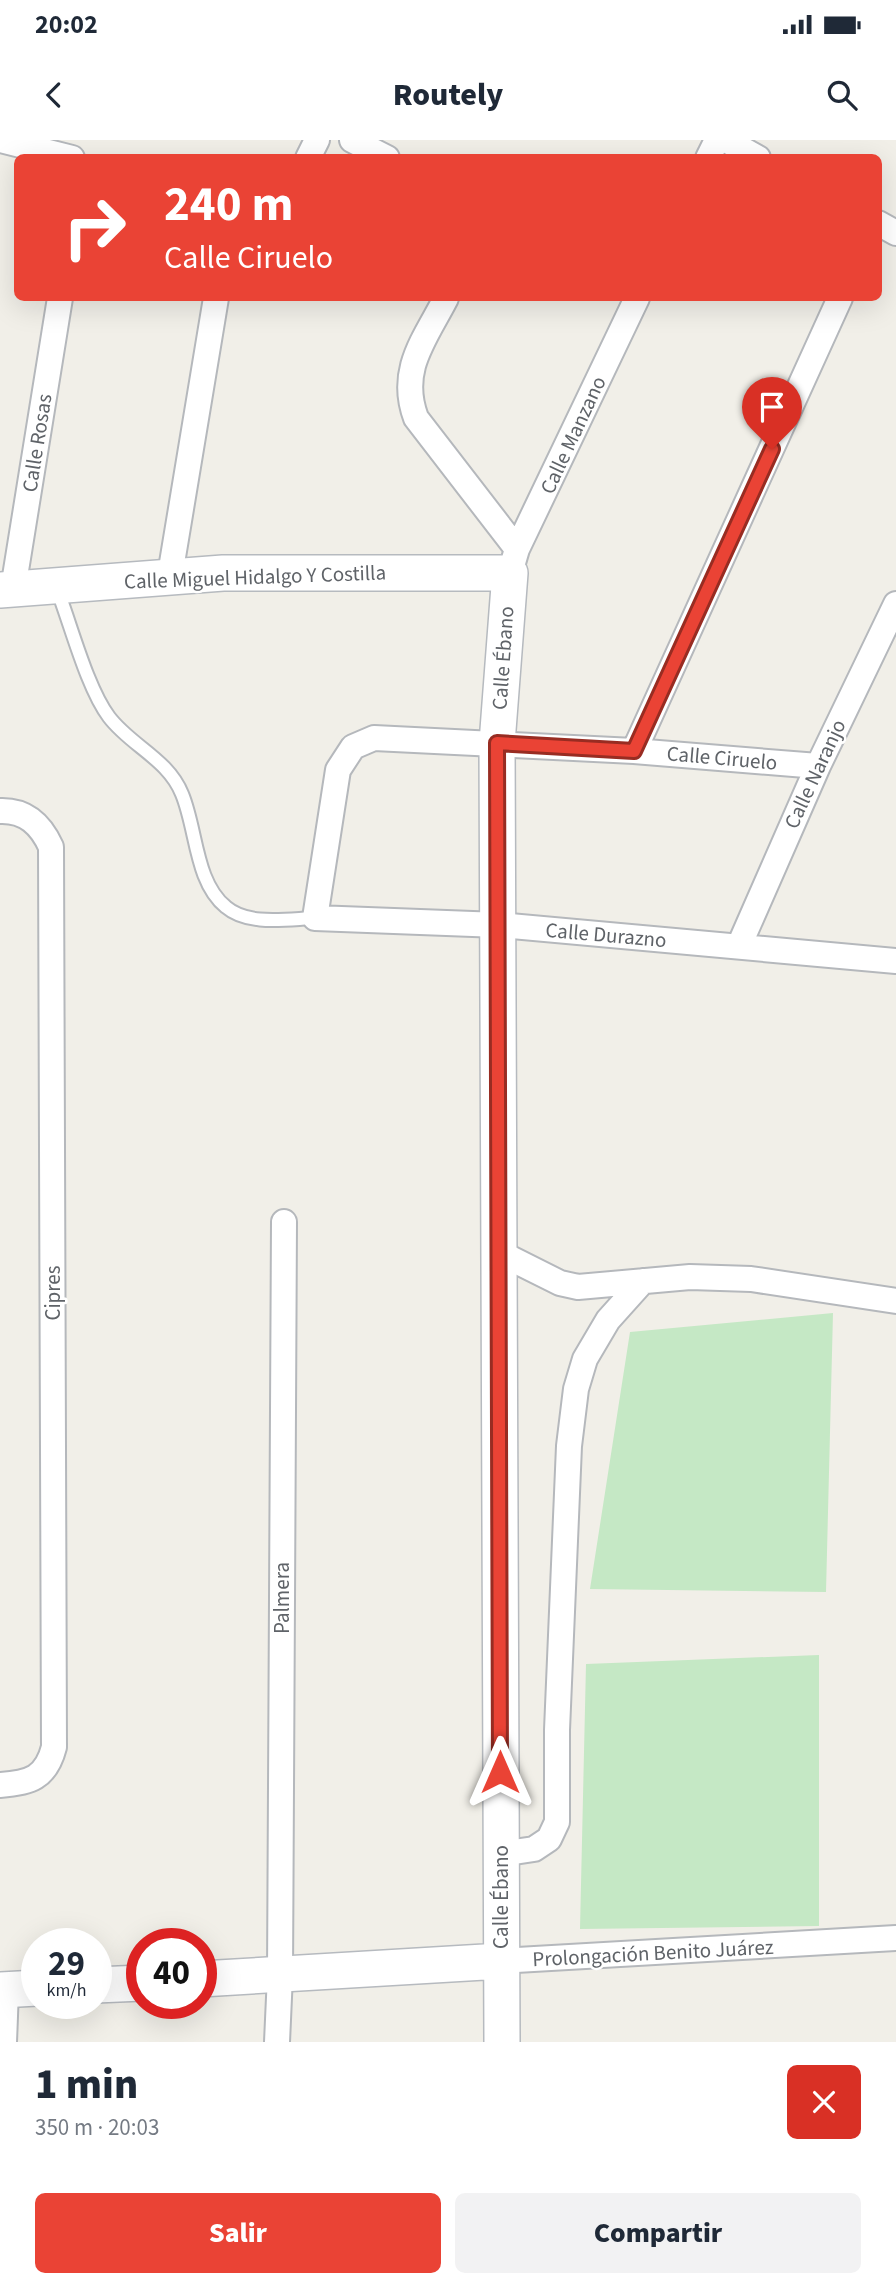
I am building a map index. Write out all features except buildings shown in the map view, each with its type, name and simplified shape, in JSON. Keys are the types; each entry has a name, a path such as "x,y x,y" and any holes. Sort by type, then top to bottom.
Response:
{"street":[{"path":"1,140 56,154"},
{"path":"352,140 379,154"},
{"path":"726,140 751,154"},
{"name":"Calle Rosas","path":"6,590 59,301"},
{"path":"170,575 216,301"},
{"path":"444,301 410,369 411,405 416,418 513,561"},
{"name":"Calle Manzano","path":"513,561 636,301"},
{"path":"634,751 840,301"},
{"name":"Calle Miguel Hidalgo Y Costilla","path":"6,590 170,575 513,561"},
{"name":"Calle Ébano","path":"502,2042 497,743 513,561"},
{"name":"Calle Naranjo","path":"739,946 818,766 896,604"},
{"name":"Calle Ciruelo","path":"314,918 338,770 353,747 374,738 634,751 818,766"},
{"name":"Cipres","path":"0,1785 25,1783 45,1770 54,1746 51,847 34,821 5,811"},
{"name":"Calle Durazno","path":"314,918 499,925 896,961"},
{"name":"Palmera","path":"277,2042 280,1975 284,1222"},
{"path":"500,1253 560,1283 578,1287 691,1277 751,1279 896,1301"},
{"path":"500,1854 534,1849 549,1839 557,1822 557,1730 568,1473 576,1389 585,1359 608,1320 643,1281"},
{"name":"Prolongación Benito Juárez","path":"217,1978 896,1938"},
{"path":"4,2042 14,1990"}],"lane":[{"path":"55,585 100,704 119,728 166,769 182,793 213,894 239,915 266,919 314,918"}],"green space":[{"path":"833,1313 826,1592 590,1589 630,1332"},
{"path":"819,1655 819,1926 580,1929 586,1664"}],"route":[{"path":"500,1772 497,743 634,751 772,449"}]}
